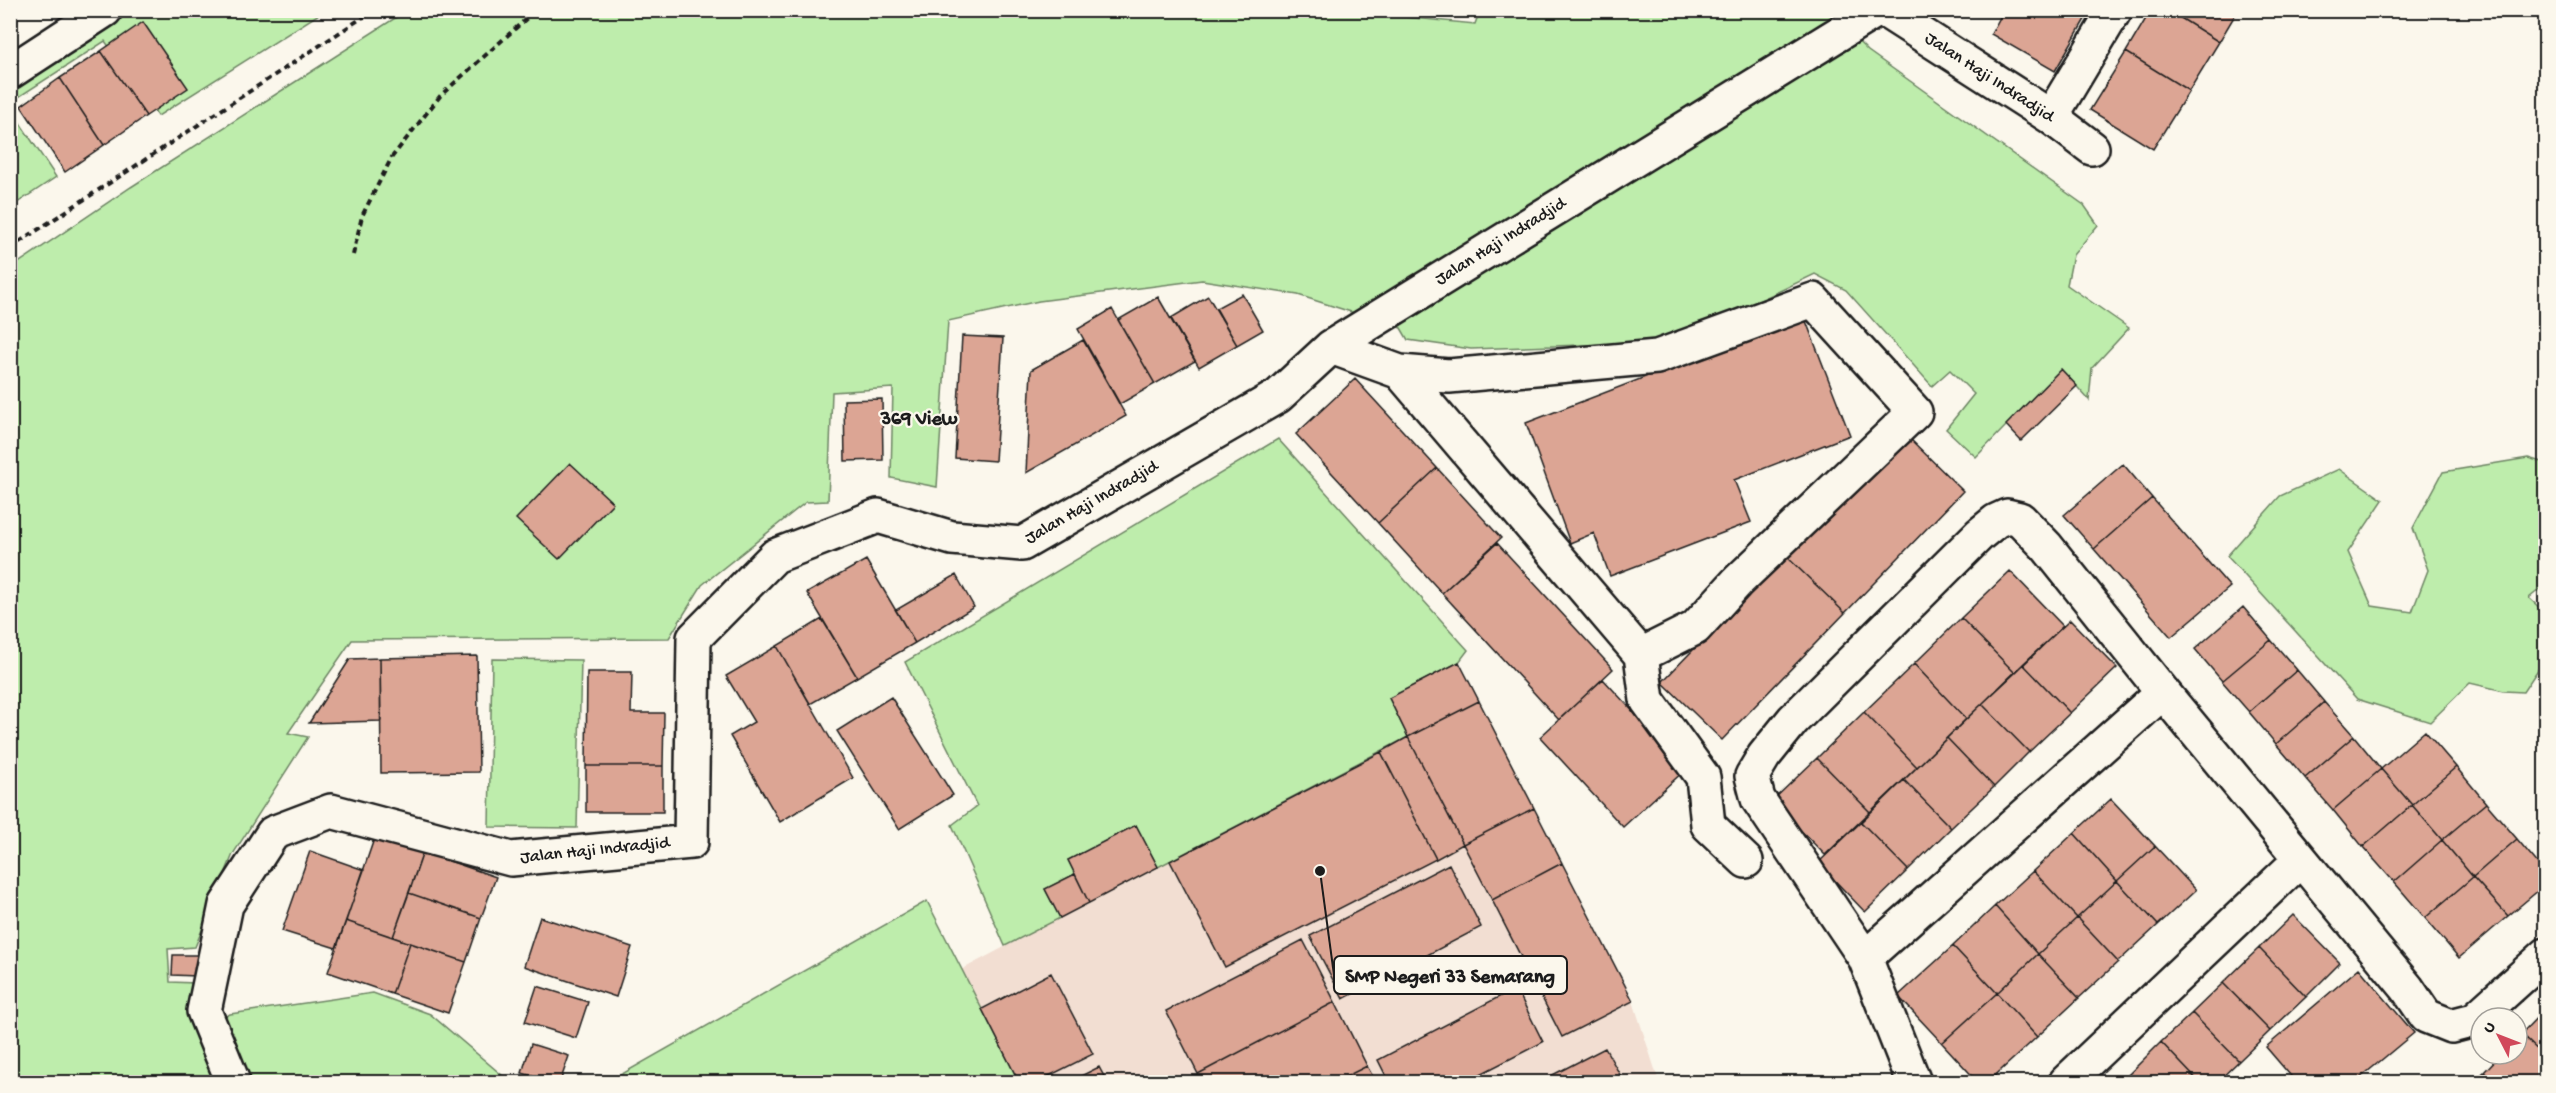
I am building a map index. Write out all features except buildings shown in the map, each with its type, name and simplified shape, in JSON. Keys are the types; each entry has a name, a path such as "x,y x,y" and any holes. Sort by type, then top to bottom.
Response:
{"street":[{"path":"10,72 105,10"},
{"name":"Jalan Haji Indradjid","path":"232,1083 204,1011 226,905 273,833 331,811 511,859 692,842 694,638 775,556 878,516 952,538 1022,544 1278,396 1330,347 1877,10"},
{"name":"Jalan Haji Indradjid","path":"1884,10 2051,117 2092,148"},
{"path":"2051,117 2115,10"},
{"path":"1330,347 1400,372 1449,376 1657,357 1813,300 1915,412 1738,581 1695,628 1641,654"},
{"path":"1400,372 1641,654 1647,700 1703,777 1708,825 1746,861"},
{"path":"1914,1083 1865,958 1758,799 1752,776 1764,756 1793,720 1980,534 1996,521 2007,516 2020,519 2047,547 2300,860 2407,988 2426,1016 2451,1026 2474,1020 2546,955"},
{"path":"1865,958 2163,692"},
{"path":"2066,1083 2300,860"}],"path":[{"path":"10,248 374,10"},
{"path":"352,255 362,216 392,157 441,95 536,10"}],"shaded area":[{"path":"1459,662 1633,1001 1659,1082 1019,1082 961,970 1059,918 1045,889 1068,860 1136,825 1158,867 1408,738 1389,698"}],"green space":[{"path":"1332,10 1475,24 1480,10 1827,11 1868,51 2084,205 2098,225 2073,255 2067,285 2129,328 2092,368 2089,400 2061,369 1976,457 1946,429 1974,394 1950,370 1932,386 1846,290 1815,274 1696,331 1639,343 1471,349 1408,340 1401,328 1298,295 1202,280 1039,301 948,321 937,487 891,478 893,388 832,392 828,501 806,502 702,585 669,638 352,640 288,733 308,737 233,854 195,947 168,949 170,982 195,983 195,1031 230,1014 373,993 430,1014 510,1082 11,1082 11,268 131,187 406,11"},
{"path":"120,11 324,11 158,116 105,41 11,102 10,82"},
{"path":"10,108 56,177 11,207 10,207"},
{"path":"1278,439 1468,650 1459,662 1389,698 1408,737 1158,867 1136,825 1068,860 1075,874 1045,889 1060,918 1005,946 952,825 977,806 905,662"},
{"path":"2528,458 2545,463 2545,585 2529,598 2543,611 2545,659 2523,692 2504,691 2470,683 2430,722 2357,699 2227,556 2280,496 2339,469 2383,500 2348,552 2372,606 2412,612 2428,570 2413,528 2443,472"},
{"path":"492,659 581,660 577,828 489,827"},
{"path":"927,901 1019,1082 608,1082"}],"place":[{"name":"SMP Negeri 33 Semarang","path":"1320,871"}],"district":[{"name":"369 View","path":"919,420"}]}
